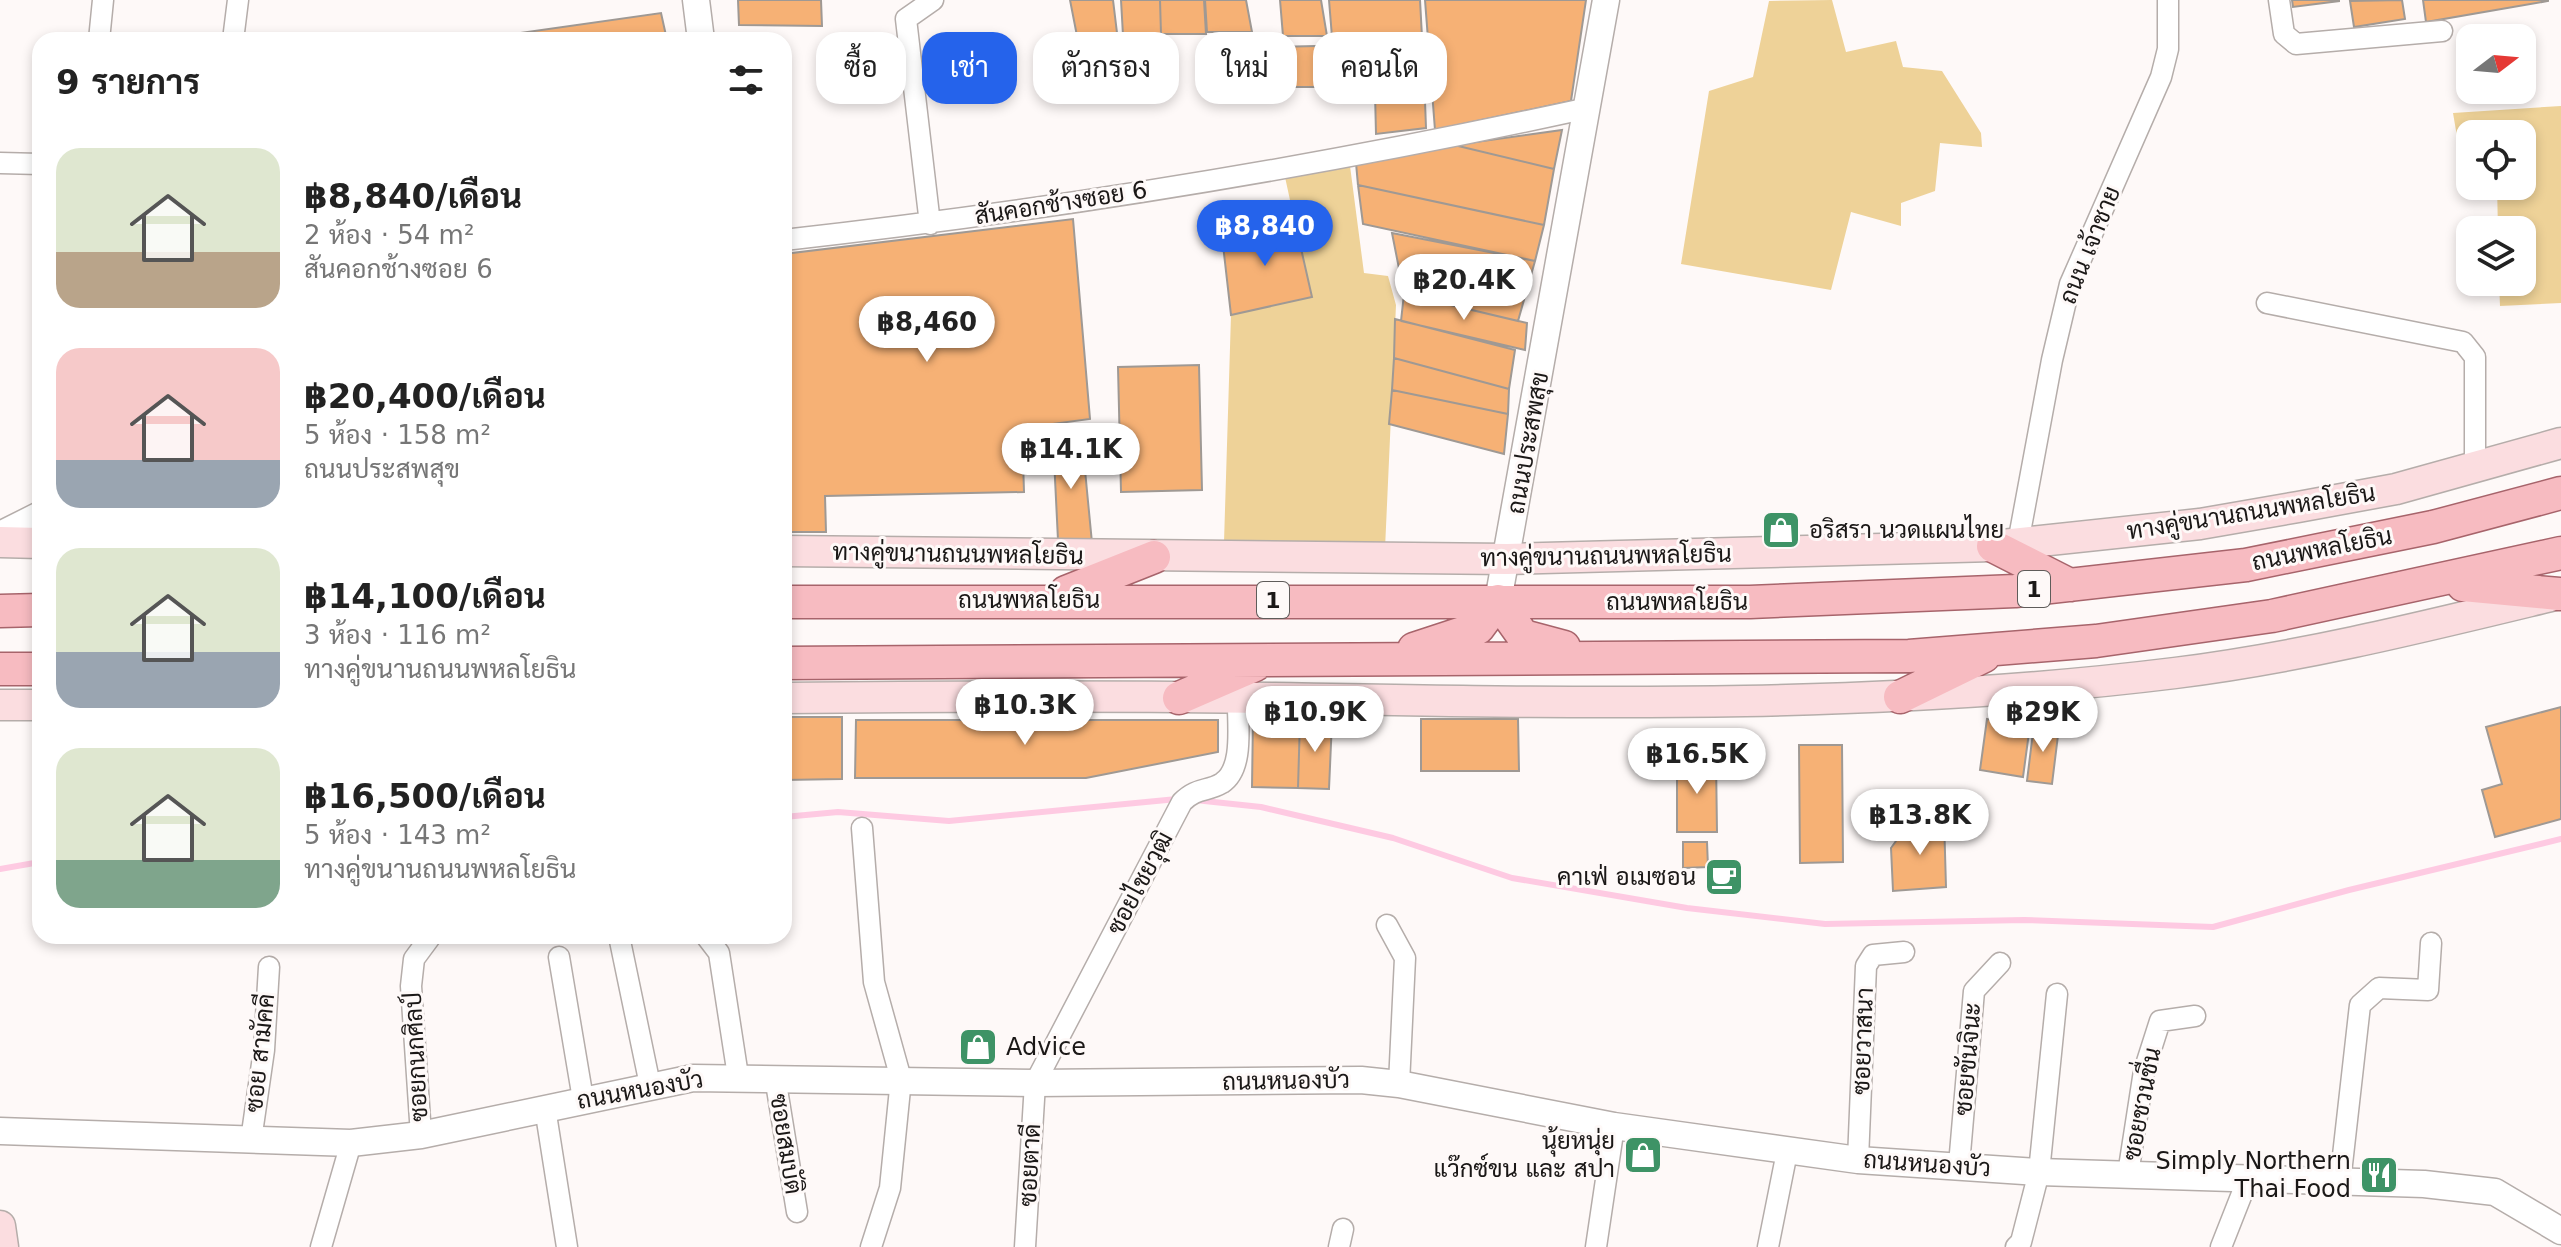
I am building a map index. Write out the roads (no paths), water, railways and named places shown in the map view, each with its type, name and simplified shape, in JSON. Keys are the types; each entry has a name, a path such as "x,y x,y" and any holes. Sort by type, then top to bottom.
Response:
{"main road":[{"name":"ทางคู่ขนานถนนพหลโยธิน","path":"792,551 1507,559 2005,545 2200,524 2396,489 2561,443"},
{"name":"ถนนพหลโยธิน","path":"792,602 1048,599 1750,602 2015,591 2246,565 2433,527 2561,493"},
{"path":"3,531 32,540"},
{"path":"2005,545 2070,585"},
{"path":"792,663 1909,656 2096,641 2272,616 2561,553"},
{"path":"1048,599 1154,557"},
{"path":"2438,582 2560,594"},
{"path":"792,698 1238,698 1586,703 1900,697 2118,679 2224,666 2398,633 2560,594"},
{"path":"1384,658 1478,628 1498,601 1523,636 1607,659"},
{"path":"0,611 32,610"},
{"path":"1900,697 2001,648"},
{"path":"1179,698 1269,659"},
{"path":"0,669 32,669"},
{"path":"0,705 32,705"},
{"path":"0,1226 3,1247"}],"street":[{"path":"100,32 103,0"},
{"path":"234,32 238,0"},
{"path":"696,0 700,32"},
{"path":"930,224 906,19 933,0"},
{"name":"ถนนประสพสุข","path":"1498,601 1606,0"},
{"name":"ถนน เจ้าชาย","path":"2005,545 2070,284 2161,77 2168,49 2168,0"},
{"path":"2279,0 2284,34 2296,44 2442,31"},
{"name":"สันคอกช้างซอย 6","path":"792,239 930,224 1384,149 1588,108"},
{"path":"0,163 32,164"},
{"path":"2267,303 2463,342 2475,357 2475,469"},
{"path":"3,531 32,518"},
{"name":"ซอยไชยวุฒิ","path":"1035,1083 1182,802 1194,790 1222,783 1235,767 1238,698"},
{"path":"862,828 874,982 901,1079 890,1188 871,1247"},
{"path":"1387,925 1405,958 1399,1084"},
{"path":"2340,1182 2360,1005 2379,988 2428,990 2431,943"},
{"name":"ซอยกนกศิลป์","path":"421,1135 411,986 414,959 425,944"},
{"path":"621,944 650,1085"},
{"path":"712,944 719,953 738,1076"},
{"name":"ซอยวาสนา","path":"1858,1160 1866,966 1873,955 1904,952"},
{"path":"559,957 583,1099"},
{"name":"ซอยขันจินะ","path":"1959,1165 1974,991 2000,963"},
{"name":"ซอย สามัคคี","path":"251,1140 264,1050 269,967"},
{"path":"2016,1247 2021,1242 2039,1172 2057,994"},
{"name":"ซอยชวนชื่น","path":"2128,1174 2144,1071 2160,1021 2195,1016"},
{"name":"ถนนหนองบัว","path":"0,1131 351,1143 421,1135 650,1085 693,1078 738,1076 1035,1083 1361,1080 1399,1084 1614,1126 1858,1160 2247,1181 2424,1184 2495,1192 2561,1231"},
{"name":"ซอยสมบัติ","path":"775,1077 797,1212"},
{"name":"ซอยตาดี","path":"1025,1247 1035,1083"},
{"path":"545,1108 567,1247"},
{"path":"1596,1247 1614,1126"},
{"path":"321,1247 351,1143"},
{"path":"1768,1247 1787,1152"},
{"path":"2221,1247 2247,1181"}],"waterway":[{"path":"792,816 838,812 949,821 1177,799"},
{"path":"1195,800 1261,807 1393,838 1512,878 1687,908 1825,924 2024,920 2213,927 2349,890 2561,839"},
{"path":"0,869 32,863"}],"place":[{"name":"อริสรา นวดแผนไทย","path":"1781,530"},
{"name":"คาเฟ่ อเมซอน","path":"1724,877"},
{"name":"Advice","path":"978,1047"},
{"name":"นุ้ยหนุ่ย แว๊กซ์ขน และ สปา","path":"1643,1155"},
{"name":"Simply Northern Thai Food","path":"2379,1175"}]}
